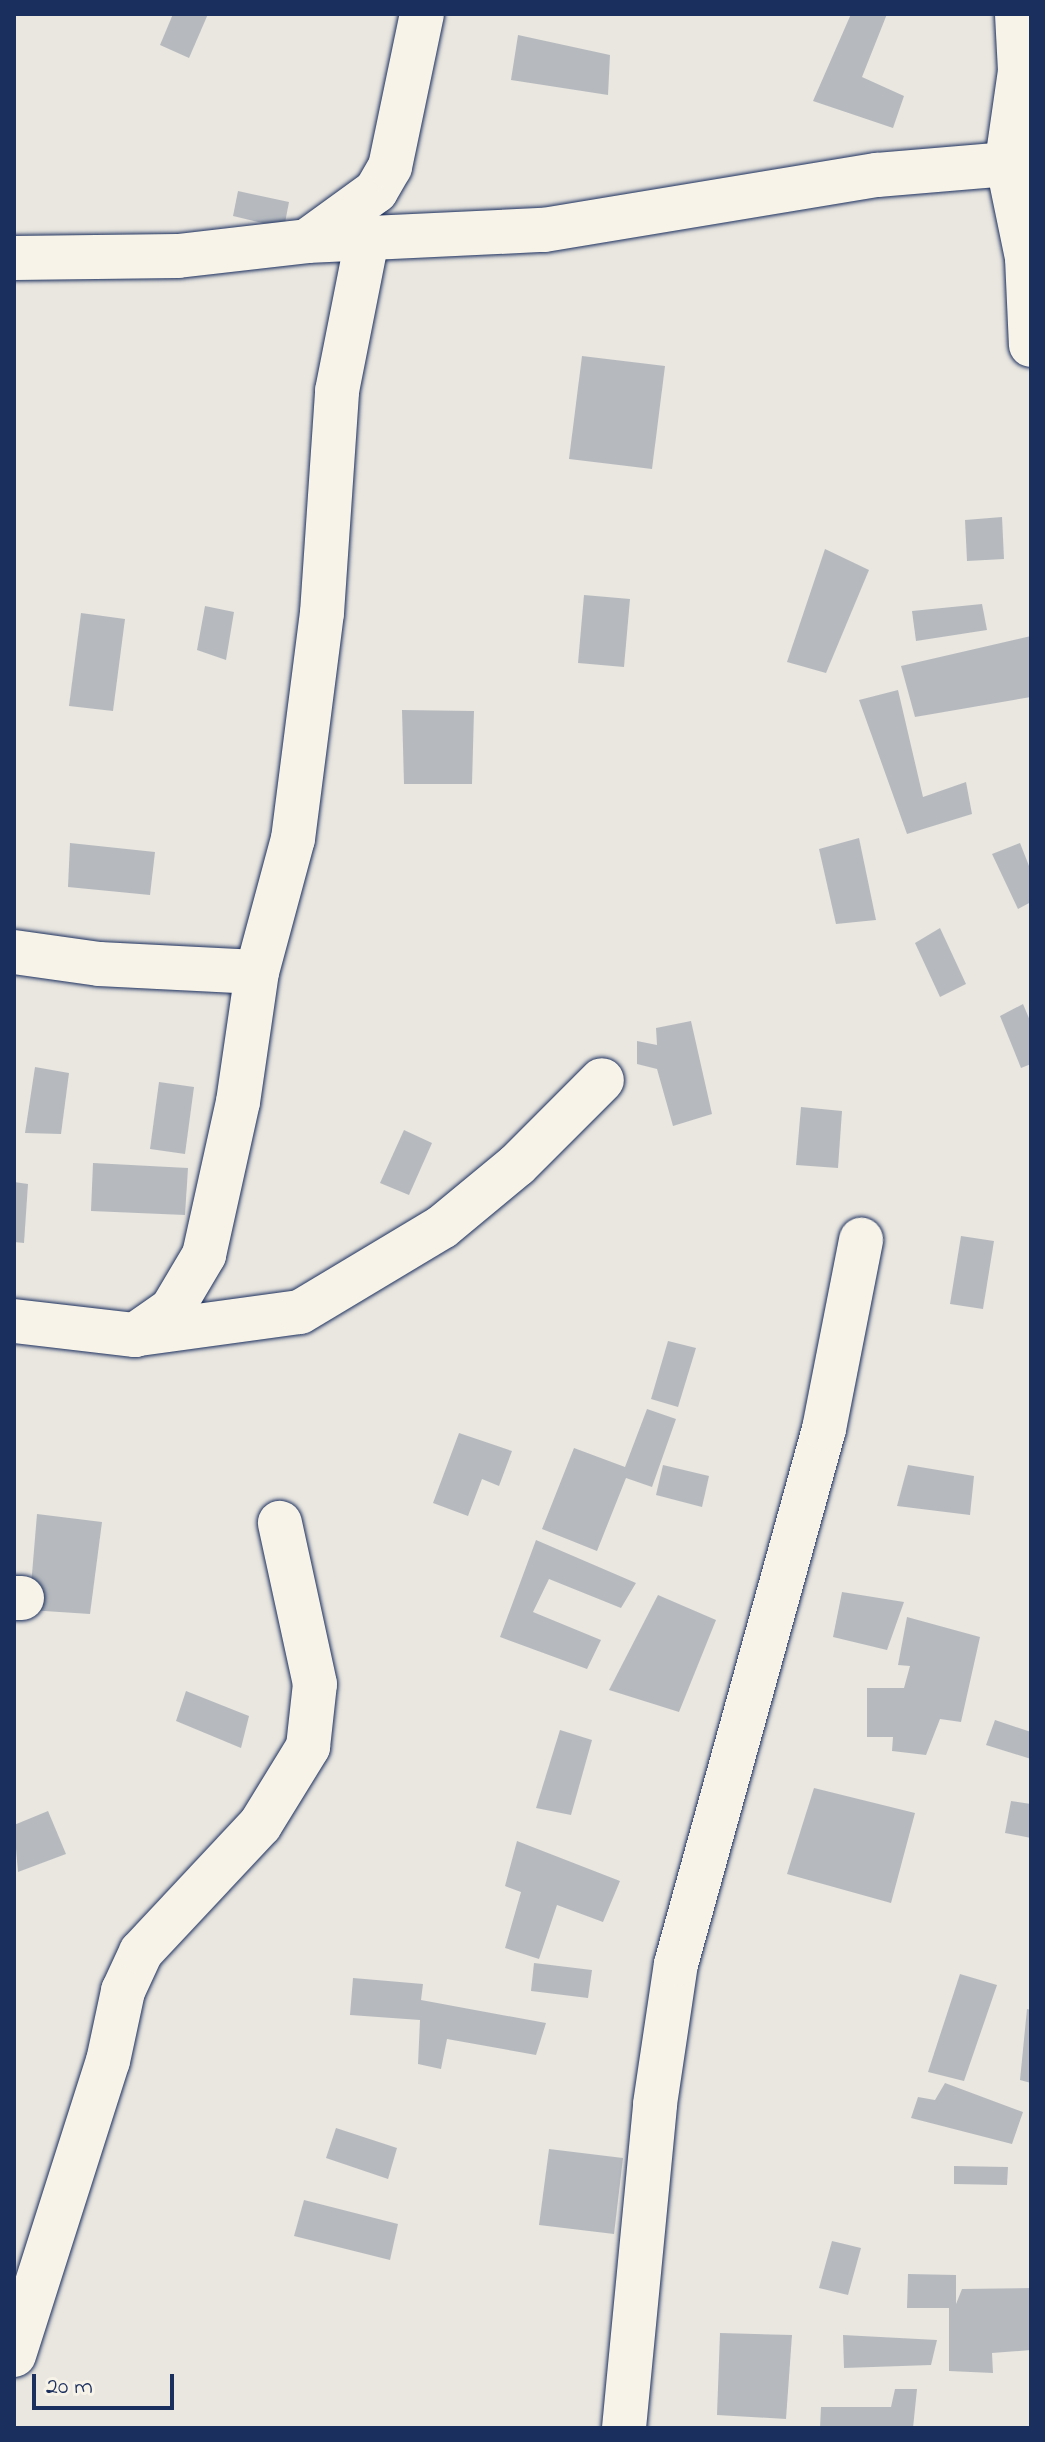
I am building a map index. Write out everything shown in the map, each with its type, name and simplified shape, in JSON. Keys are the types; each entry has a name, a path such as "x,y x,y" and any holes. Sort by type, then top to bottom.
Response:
{"street":[{"path":"307,241 376,191 390,167 422,14"},
{"path":"1017,14 1019,162 1031,345"},
{"path":"14,258 178,256 307,241 367,240 631,220 877,175 1019,162"},
{"path":"135,1335 172,1309 204,1255 238,1102 257,972 293,839 322,613 337,391 367,240"},
{"path":"14,952 99,964 257,972"},
{"path":"14,1321 135,1335 300,1312 442,1227 517,1165 602,1080"},
{"path":"624,2428 655,2104 676,1964 824,1429 861,1240"},
{"path":"14,2355 108,2061 123,1991 141,1952 260,1825 308,1747 315,1684 280,1523"}],"building":[{"path":"173,14 208,14 189,58 160,45"},
{"path":"851,14 887,14 862,77 904,96 893,128 813,101"},
{"path":"518,35 610,55 608,95 511,80"},
{"path":"238,191 289,202 284,228 233,216"},
{"path":"582,356 665,366 652,469 569,459"},
{"path":"1002,517 1004,559 967,561 965,520"},
{"path":"825,549 869,570 826,673 787,662"},
{"path":"584,595 630,599 624,667 578,663"},
{"path":"982,604 987,630 916,641 912,611"},
{"path":"205,606 234,612 226,660 197,650"},
{"path":"81,613 125,619 113,711 69,706"},
{"path":"1031,636 1031,697 915,717 901,666"},
{"path":"898,690 923,797 966,782 972,814 907,834 859,700"},
{"path":"402,710 474,711 472,784 404,784"},
{"path":"859,838 876,920 836,924 819,849"},
{"path":"70,843 155,852 150,895 68,887"},
{"path":"1020,843 1031,871 1031,902 1018,909 992,854"},
{"path":"940,928 966,984 940,997 915,943"},
{"path":"1023,1004 1031,1023 1031,1064 1021,1068 1000,1016"},
{"path":"691,1021 712,1114 673,1126 657,1069 637,1064 637,1041 657,1045 656,1028"},
{"path":"35,1067 69,1073 61,1134 25,1133"},
{"path":"159,1082 194,1087 185,1154 150,1149"},
{"path":"801,1107 842,1111 838,1168 796,1165"},
{"path":"404,1130 432,1143 409,1195 380,1183"},
{"path":"93,1163 188,1168 185,1215 91,1211"},
{"path":"14,1182 28,1184 24,1243 14,1242"},
{"path":"961,1236 994,1241 983,1309 950,1304"},
{"path":"668,1341 696,1348 678,1407 651,1399"},
{"path":"647,1409 676,1419 652,1487 626,1478 597,1551 542,1529 574,1448 625,1467"},
{"path":"459,1433 512,1451 499,1486 482,1479 468,1516 433,1503"},
{"path":"663,1465 709,1476 702,1507 656,1495"},
{"path":"908,1465 974,1476 970,1515 897,1506"},
{"path":"37,1514 102,1522 90,1614 29,1610"},
{"path":"536,1540 636,1583 621,1608 549,1579 533,1612 601,1640 587,1669 500,1637"},
{"path":"842,1592 904,1602 887,1650 833,1637"},
{"path":"658,1595 716,1620 679,1712 609,1690"},
{"path":"907,1617 980,1637 961,1722 940,1719 926,1755 892,1751 893,1737 867,1737 867,1688 904,1688 910,1666 898,1665"},
{"path":"186,1691 249,1716 241,1748 176,1721"},
{"path":"995,1720 1031,1732 1031,1759 986,1745"},
{"path":"560,1730 592,1740 571,1815 536,1808"},
{"path":"814,1788 915,1813 891,1903 787,1874"},
{"path":"1011,1801 1031,1804 1031,1838 1005,1833"},
{"path":"48,1811 66,1854 18,1872 14,1825"},
{"path":"517,1841 620,1881 603,1922 557,1905 539,1959 505,1948 521,1892 505,1886"},
{"path":"534,1963 592,1970 588,1998 531,1991"},
{"path":"960,1974 997,1985 964,2081 928,2072"},
{"path":"353,1978 423,1984 421,2000 546,2023 536,2055 447,2039 441,2069 418,2064 420,2020 350,2015"},
{"path":"1027,2009 1031,2010 1031,2083 1020,2080"},
{"path":"945,2083 1023,2112 1012,2144 911,2118 918,2097 935,2100"},
{"path":"336,2128 397,2148 388,2179 326,2158"},
{"path":"549,2149 623,2158 614,2234 539,2225"},
{"path":"954,2166 1008,2167 1007,2185 954,2184"},
{"path":"304,2200 398,2224 390,2260 294,2236"},
{"path":"832,2241 861,2248 848,2295 819,2288"},
{"path":"908,2274 956,2275 956,2304 962,2289 1031,2288 1031,2350 992,2353 993,2373 949,2371 949,2308 907,2308"},
{"path":"720,2333 792,2335 786,2419 717,2415"},
{"path":"843,2335 937,2340 931,2365 844,2368"},
{"path":"895,2389 917,2389 913,2428 820,2428 821,2407 891,2407"}]}
